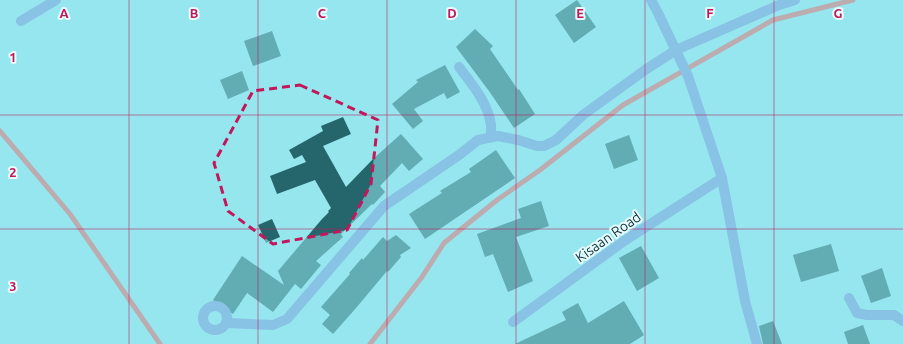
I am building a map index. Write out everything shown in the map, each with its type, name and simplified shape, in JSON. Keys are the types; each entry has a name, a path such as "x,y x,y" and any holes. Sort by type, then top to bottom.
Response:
{"street":[{"path":"21,21 56,0"},
{"path":"651,0 688,76 722,178 745,301 757,344"},
{"path":"227,323 273,325 287,319 384,206 460,155 478,140 498,136 537,146 544,146 556,140 583,115 645,70 779,5 795,0"},
{"path":"459,67 474,86 487,110 491,124 491,137"},
{"name":"Kisaan Road","path":"513,322 624,241 722,178"},
{"path":"849,298 857,313 894,315 903,321"}],"highlighted area":[{"path":"300,85 378,120 371,184 347,230 273,244 228,211 214,163 253,91"}],"building":[{"path":"577,0 596,27 574,43 555,15"},
{"path":"475,29 493,46 490,49 535,114 514,128 489,91 456,47"},
{"path":"272,31 281,56 253,66 244,41"},
{"path":"445,65 460,92 447,99 444,93 414,109 423,121 413,129 392,104 418,82 416,80"},
{"path":"242,71 249,90 228,99 220,80"},
{"path":"343,117 351,134 323,146 346,187 373,159 401,134 423,159 409,171 402,163 380,186 385,192 341,234 343,237 316,261 321,265 301,289 295,284 273,312 247,293 233,314 213,300 242,256 284,285 278,271 331,208 315,180 277,194 270,176 306,162 302,155 294,159 289,150 323,131 321,126"},
{"path":"629,135 638,160 614,169 605,144"},
{"path":"496,150 515,178 425,239 409,214 442,193 440,191 471,172 469,169"},
{"path":"541,201 549,226 516,237 533,281 508,292 493,254 485,257 477,234 521,218 518,209"},
{"path":"272,219 280,237 266,243 258,225"},
{"path":"396,235 411,248 400,255 401,257 388,272 387,271 333,334 322,324 330,315 321,307 362,258 363,260 383,237 387,241"},
{"path":"831,244 839,271 801,282 793,255"},
{"path":"641,246 659,278 637,291 619,258"},
{"path":"882,268 891,296 871,303 861,276"},
{"path":"624,301 644,335 630,344 515,344 566,320 562,312 578,303 588,323"},
{"path":"773,321 782,344 763,344 759,326"},
{"path":"863,325 870,344 848,344 844,332"}],"waterway":[{"path":"370,344 422,277 444,243 497,200 540,170 623,105 773,20 853,0"},
{"path":"0,131 70,214 160,344"}]}
